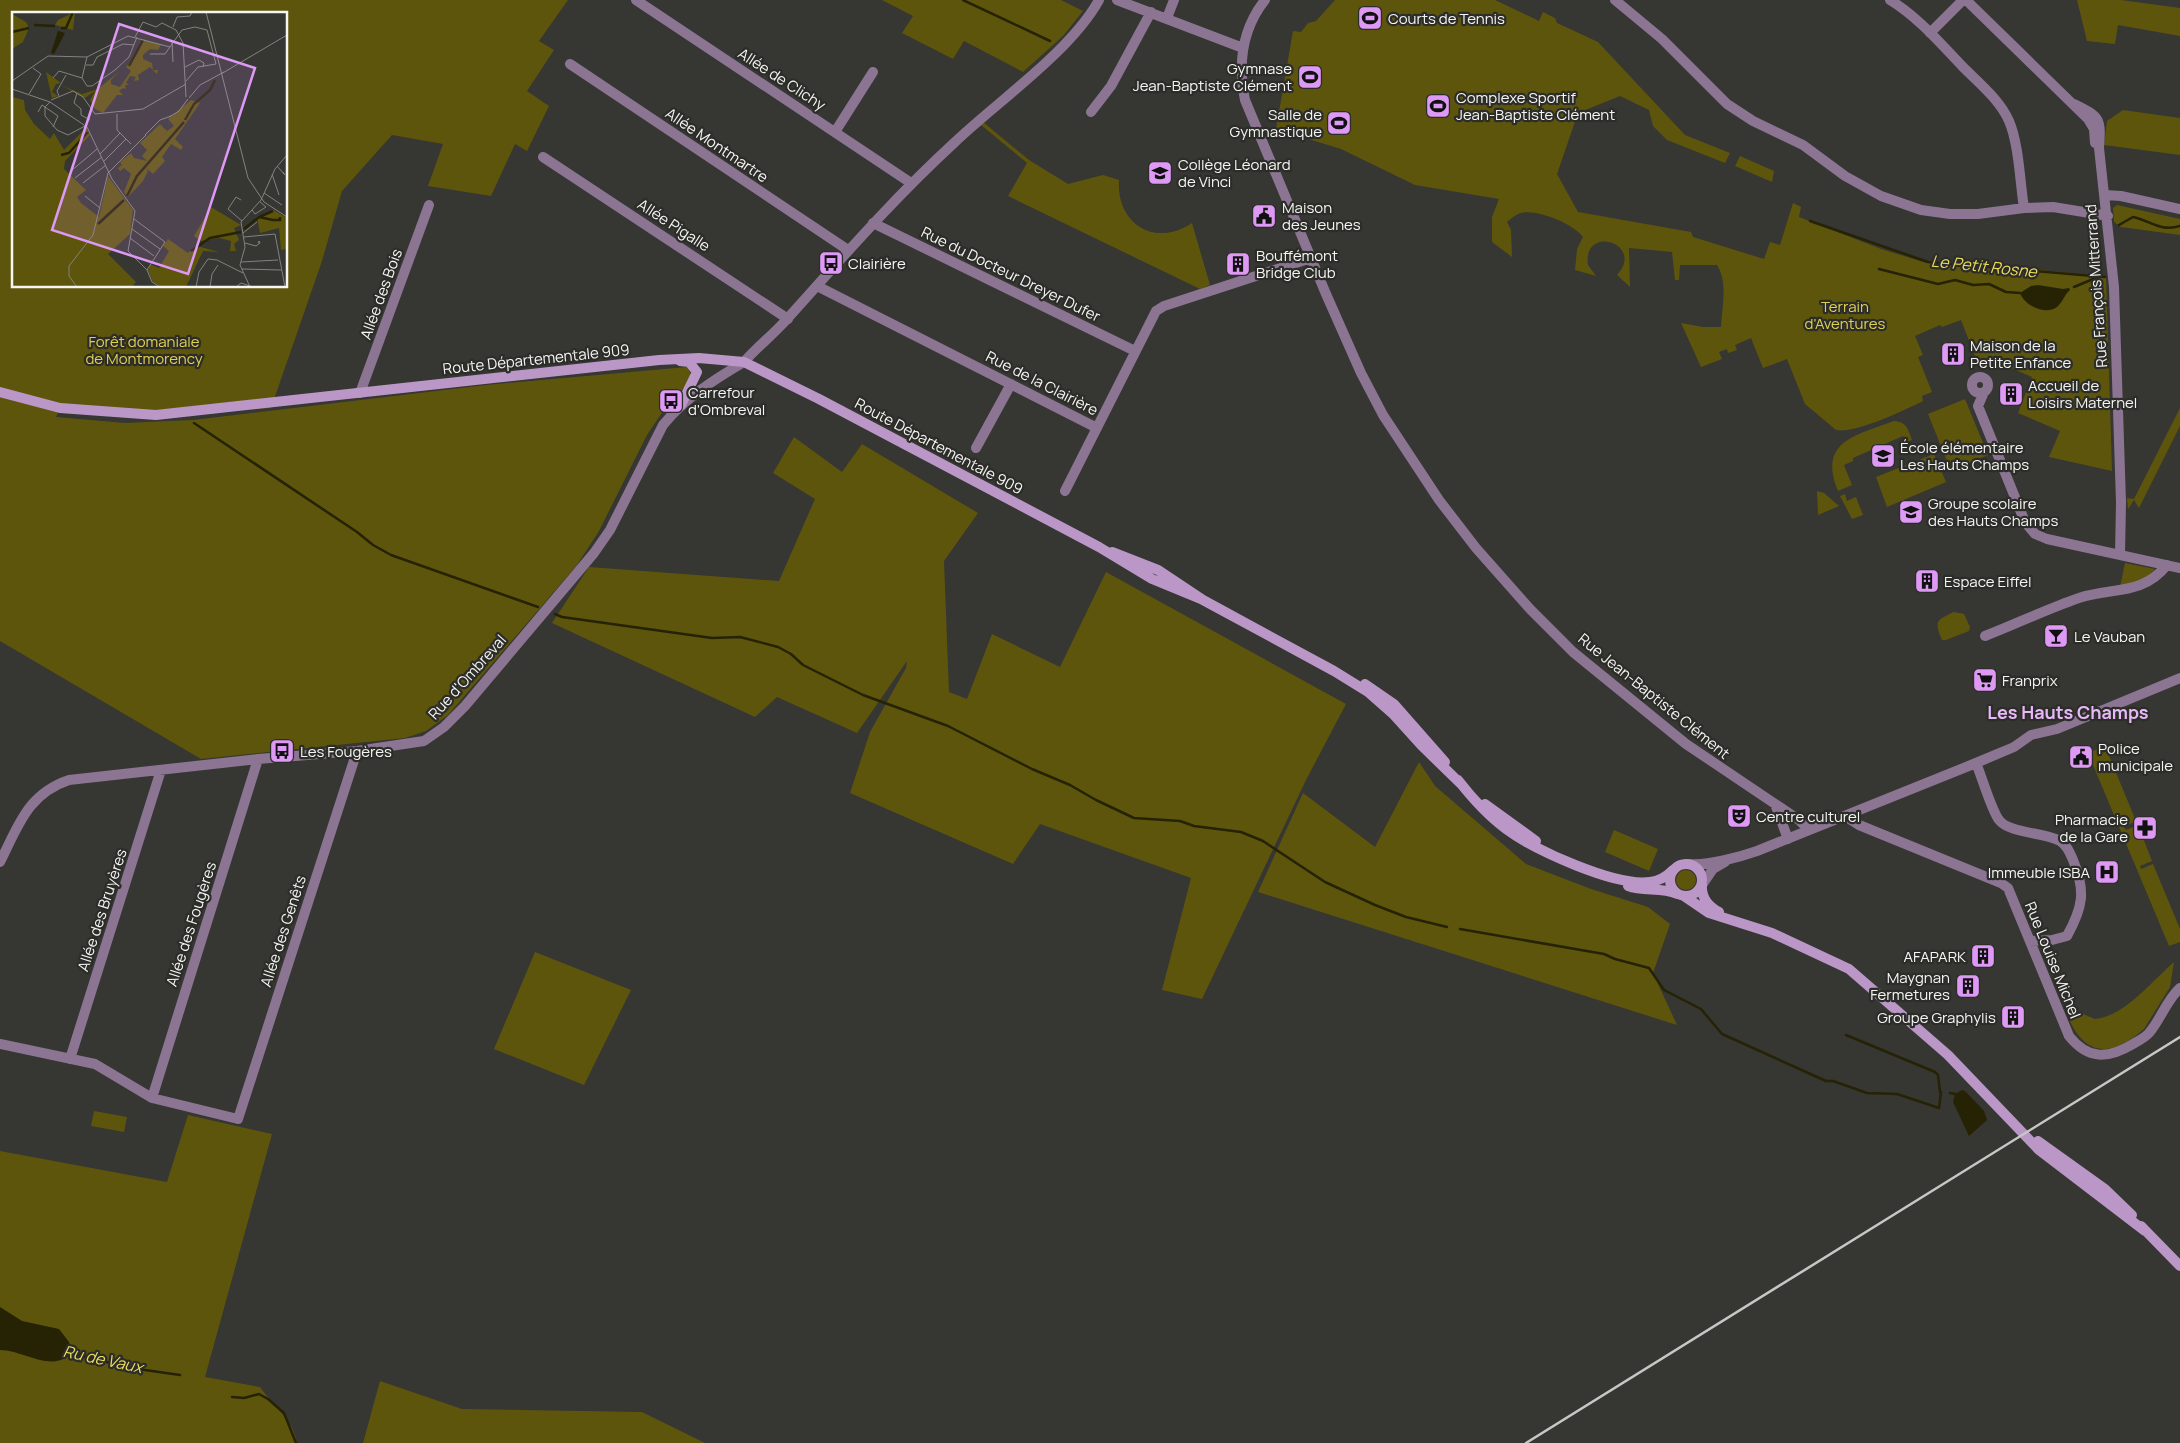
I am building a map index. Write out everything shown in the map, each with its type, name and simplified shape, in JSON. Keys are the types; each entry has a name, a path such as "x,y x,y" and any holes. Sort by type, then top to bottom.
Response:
{"main road":[{"name":"Route Départementale 909","path":"0,392 60,408 156,414 659,360 699,358 744,362 819,399 1099,547 1152,579 1203,600 1334,671 1368,692 1392,713 1421,746 1464,787 1492,818 1515,836 1544,853 1600,873"},
{"path":"659,360 689,362 697,372 681,405"},
{"path":"1600,873 1626,880 1650,882 1662,879 1683,864 1694,865 1701,872 1702,895 1710,906 1736,922"},
{"path":"1673,870 1670,882 1673,889 1702,910 1787,939 1805,950 1835,962 1858,976 1948,1055 2046,1155 2145,1231 2180,1266"},
{"path":"1600,873 1631,888 1659,889 1681,895 1695,894 1702,885"}],"street":[{"name":"Allée de Clichy","path":"636,0 911,184"},
{"name":"Rue d'Ombreval","path":"0,862 25,813 39,795 61,783 78,779 258,759 356,751 424,741 440,731 464,706 594,553 610,530 663,425 681,405 722,375 744,362 788,319 848,250 911,184 978,120 1060,48 1081,26 1099,0"},
{"path":"1117,0 1243,48"},
{"path":"1167,18 1174,0"},
{"name":"Rue Jean-Baptiste Clément","path":"1265,0 1251,22 1243,48 1241,80 1245,100 1351,352 1383,415 1439,500 1476,548 1544,623 1610,684 1686,744 1775,803 1799,820 1809,830"},
{"path":"1615,0 1662,39 1727,104 1753,121 1803,145 1872,192 1894,202 1920,210 1950,214 1978,214 2024,208 2065,208 2108,216"},
{"path":"1890,0 1904,8 1930,33 1994,98 2006,115 2014,135 2024,208"},
{"path":"1930,33 1965,0"},
{"name":"Rue François Mitterrand","path":"1965,0 2074,104 2091,123 2100,163 2108,216 2114,287 2121,502 2120,555"},
{"path":"1091,112 1111,86 1151,12"},
{"name":"Allée Montmartre","path":"570,64 848,250"},
{"path":"835,132 872,72"},
{"name":"Allée Pigalle","path":"543,157 788,319"},
{"path":"2105,195 2121,196 2180,209"},
{"name":"Allée des Bois","path":"360,393 429,206"},
{"name":"Rue du Docteur Dreyer Dufer","path":"873,223 1135,351"},
{"name":"Rue de la Clairière","path":"817,286 1097,428 1153,315 1164,306 1311,258"},
{"path":"976,448 1011,384"},
{"path":"1984,392 1978,406 2029,528 2035,534 2047,539 2180,568"},
{"path":"1065,491 1097,428"},
{"path":"1986,636 2079,598 2101,592 2118,592 2146,583 2167,565"},
{"path":"1702,885 1706,877 1717,866 1976,763 2014,747 2031,735 2056,729 2180,678"},
{"name":"Allée des Genêts","path":"152,1098 238,1119 356,751"},
{"name":"Allée des Fougères","path":"152,1098 258,759"},
{"path":"1976,763 1999,819 2004,824 2060,841 2067,847 2080,878 2082,892 2075,920 2064,938 2030,941"},
{"name":"Allée des Bruyères","path":"70,1059 161,770"},
{"path":"1775,803 1788,839"},
{"name":"Rue Louise Michel","path":"1859,810 1864,821 1878,833"},
{"name":"Rue Louise Michel","path":"1845,816 1852,822 2001,883 2008,888 2068,1036 2078,1047 2094,1054 2110,1054 2146,1036 2168,1002 2180,988"},
{"path":"1688,864 1702,864 1740,857"},
{"path":"0,1044 95,1064 152,1098"}],"green space":[{"name":"Forêt domaniale de Montmorency","path":"0,0 568,0 539,41 554,50 527,91 549,106 527,151 515,144 491,196 428,186 443,144 392,135 342,191 322,261 271,408 156,415 60,408 56,417 125,423 193,420 486,385 687,367 690,372 691,380 663,411 647,435 599,531 577,565 448,715 426,731 405,738 201,759 0,641"},
{"path":"882,0 1061,0 1083,11 1063,36 1023,72 964,41 953,59 902,33 913,16"},
{"name":"Terrain d'Aventures","path":"1335,0 1495,0 1539,21 1543,12 1555,18 1557,23 1598,42 1685,135 1730,153 1725,163 1667,140 1653,126 1649,110 1620,96 1578,113 1557,174 1578,212 1691,232 1693,237 1764,259 1770,242 1780,245 1793,203 1801,207 1799,217 1881,249 1927,263 1954,262 2106,276 2112,471 2049,457 2060,431 2018,413 2032,377 1997,362 1980,369 1961,320 1942,327 1940,325 1915,336 1923,355 1918,357 1932,392 1922,396 1923,401 1867,425 1836,430 1805,404 1787,359 1763,368 1751,338 1735,345 1737,350 1728,353 1727,349 1719,352 1722,359 1701,367 1681,323 1703,327 1721,327 1723,287 1717,265 1680,265 1679,280 1675,280 1672,252 1629,248 1630,287 1617,275 1624,264 1624,254 1619,247 1611,243 1602,242 1594,245 1589,252 1588,265 1596,276 1575,270 1577,249 1583,237 1571,227 1555,219 1528,212 1519,214 1507,222 1511,230 1512,257 1492,242 1492,217 1499,199 1415,185 1341,149 1276,129 1293,31 1301,32 1308,23 1316,21"},
{"path":"2077,0 2121,0 2180,8 2180,36 2118,25 2115,44 2087,41"},
{"path":"2123,110 2180,118 2180,155 2104,145 2107,121"},
{"path":"983,122 1029,160 1068,184 1103,175 1119,180 1120,196 1124,209 1131,220 1140,227 1152,232 1165,233 1178,230 1192,223 1210,285 1200,289 1008,196 1027,163 981,125"},
{"path":"1740,156 1774,171 1772,182 1735,166"},
{"path":"2117,205 2180,219 2180,235 2121,227 2114,222 2113,208"},
{"path":"1965,399 1988,455 1951,471 1928,414"},
{"path":"2180,408 2180,426 2139,508 2134,500 2128,509 2127,498 2134,499"},
{"path":"1894,421 1902,423 1908,429 1912,440 1906,442 1903,436 1853,458 1853,461 1844,465 1852,485 1838,491 1833,474 1833,461 1837,451 1844,442 1854,436"},
{"path":"794,437 842,472 862,444 978,513 944,561 949,692 967,699 992,634 1060,667 1106,572 1346,704 1306,780 1202,999 1162,990 1191,878 1040,824 1013,864 850,793 870,732 906,668 907,661 857,733 777,697 755,717 552,623 589,567 779,581 815,499 773,473"},
{"path":"1934,454 1946,482 1887,507 1876,477"},
{"path":"1817,491 1824,493 1839,506 1818,515"},
{"path":"1845,494 1847,501 1856,497 1863,515 1852,519 1840,496"},
{"path":"2125,563 2155,569 2148,576 2120,587"},
{"path":"1954,612 1964,614 1970,627 1969,631 1942,640 1938,629 1938,622 1943,617"},
{"path":"2105,746 2136,821 2124,827 2126,830 2138,825 2152,861 2140,866 2141,869 2153,864 2180,929 2180,942 2169,946 2088,753"},
{"path":"1419,762 1435,786 1526,864 1591,889 1648,907 1670,924 1653,973 1677,1025 1258,892 1303,793 1375,847"},
{"path":"1614,830 1658,849 1649,871 1605,852"},
{"path":"1686,870 1693,873 1696,880 1693,887 1686,890 1679,887 1676,880 1679,873"},
{"path":"535,952 631,990 584,1085 494,1049"},
{"path":"2174,962 2170,987 2144,1029 2133,1038 2111,1048 2101,1049 2083,1040 2075,1031 2068,1017 2083,1014 2095,1019 2117,1011 2138,996"},
{"path":"94,1111 127,1117 124,1132 91,1126"},
{"path":"188,1115 272,1134 205,1377 260,1387 287,1420 295,1434 297,1443 0,1443 0,1151 167,1182"},
{"path":"380,1381 462,1409 642,1412 705,1443 363,1443"}],"shaded area":[{"path":"2038,285 2063,289 2069,288 2070,290 2057,307 2041,310 2026,302 2020,293 2031,286"},
{"path":"1962,1090 1984,1111 1987,1120 1969,1136 1953,1102 1955,1094"},
{"path":"0,1307 22,1321 59,1329 69,1342 71,1354 63,1359 46,1361 0,1350"}],"waterway":[{"path":"963,0 1050,41"},
{"name":"Le Petit Rosne","path":"2119,225 2133,217 2161,227 2173,228 2180,226"},
{"name":"Le Petit Rosne","path":"1810,221 1928,262 2105,277"},
{"path":"1879,269 1938,284 1955,280 1973,285 1989,284 2006,292 2020,293"},
{"path":"2074,287 2098,277"},
{"path":"194,423 357,532 373,545 391,555 538,607"},
{"path":"555,614 562,617 712,638 740,637 778,647 791,654 803,665 863,695 948,726 1134,818 1180,821 1194,826 1241,832 1263,841 1325,882 1406,917 1447,927"},
{"path":"1460,929 1604,954 1615,959 1649,968 1664,990 1701,1009 1722,1034 1826,1081 1833,1081 1867,1093 1897,1094 1939,1108 1941,1092"},
{"path":"1846,1035 1935,1072 1938,1075 1940,1092"},
{"path":"1950,1093 1955,1094"},
{"name":"Ru de Vaux","path":"70,1353 131,1368 180,1375"},
{"name":"Ru de Vaux","path":"232,1397 244,1398 259,1394 268,1399 284,1413 296,1443"}],"railway":[{"path":"1526,1443 2180,1037"}],"place":[{"name":"Courts de Tennis","path":"1370,18"},
{"name":"Gymnase Jean-Baptiste Clément","path":"1310,77"},
{"name":"Complexe Sportif Jean-Baptiste Clément","path":"1438,106"},
{"name":"Salle de Gymnastique","path":"1339,123"},
{"name":"Collège Léonard de Vinci","path":"1160,173"},
{"name":"Maison des Jeunes","path":"1264,216"},
{"name":"Clairière","path":"831,263"},
{"name":"Bouffémont Bridge Club","path":"1238,264"},
{"name":"Maison de la Petite Enfance","path":"1953,354"},
{"name":"Accueil de Loisirs Maternel","path":"2011,394"},
{"name":"Carrefour d'Ombreval","path":"671,401"},
{"name":"École élémentaire Les Hauts Champs","path":"1883,456"},
{"name":"Groupe scolaire des Hauts Champs","path":"1911,512"},
{"name":"Espace Eiffel","path":"1927,581"},
{"name":"Le Vauban","path":"2056,636"},
{"name":"Franprix","path":"1985,680"},
{"name":"Les Fougères","path":"282,751"},
{"name":"Police municipale","path":"2081,757"},
{"name":"Centre culturel","path":"1739,816"},
{"name":"Pharmacie de la Gare","path":"2145,828"},
{"name":"Immeuble ISBA","path":"2107,872"},
{"name":"AFAPARK","path":"1983,956"},
{"name":"Maygnan Fermetures","path":"1968,986"},
{"name":"Groupe Graphylis","path":"2013,1017"}],"district":[{"name":"Les Hauts Champs","path":"2068,712"}]}
